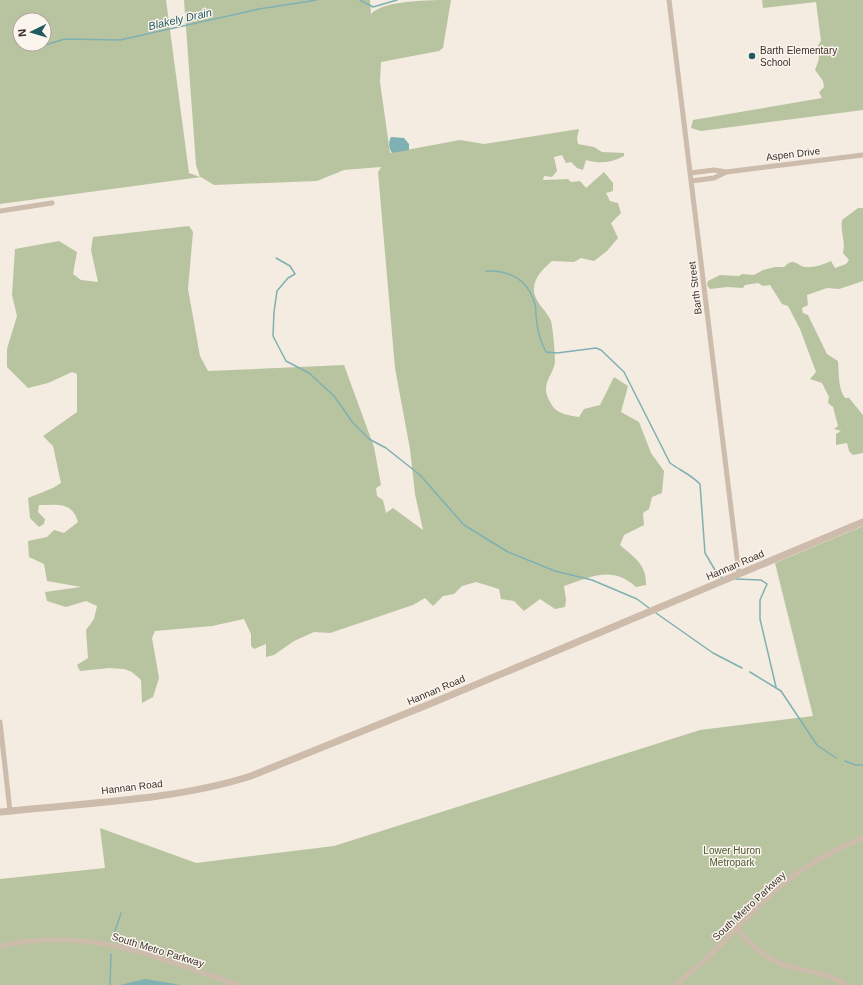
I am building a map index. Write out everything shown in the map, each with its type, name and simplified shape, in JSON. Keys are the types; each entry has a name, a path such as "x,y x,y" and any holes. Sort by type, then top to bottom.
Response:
{"street":[{"name":"Barth Street","path":"669,0 739,574"},
{"name":"Aspen Drive","path":"690,173 714,170 726,172 863,155"},
{"name":"Aspen Drive","path":"691,181 714,178 726,172"},
{"path":"0,211 52,203"},
{"name":"Hannan Road","path":"0,812 168,793 209,787 244,778 364,731 863,522"},
{"path":"0,722 10,811"},
{"name":"South Metro Parkway","path":"675,985 702,963 771,894 802,870 826,855 863,838"},
{"path":"737,929 771,960 786,966 833,978 846,985"},
{"name":"South Metro Parkway","path":"0,946 40,940 61,939 112,944 238,985"}],"green space":[{"path":"0,0 166,0 189,173 200,177 196,165 184,0 370,0 371,14 377,9 397,3 451,0 443,48 439,51 381,62 380,82 390,153 460,140 484,144 579,129 577,138 578,144 594,147 602,152 624,153 624,156 610,161 596,162 586,160 583,170 577,168 571,162 566,163 562,155 554,157 557,171 552,177 544,176 543,180 568,179 571,182 580,181 586,188 604,172 613,183 613,191 606,193 610,201 618,203 621,213 611,223 618,238 607,251 594,261 581,258 574,262 552,261 537,278 534,292 552,325 555,361 546,385 546,390 552,406 562,413 579,417 584,409 600,405 614,377 628,386 621,412 639,422 651,453 664,471 662,493 652,497 649,509 643,513 644,525 624,535 620,545 639,562 646,578 646,585 636,587 627,580 618,576 601,575 564,586 566,600 565,607 555,609 540,599 524,611 514,601 501,599 499,589 476,582 462,586 454,594 443,596 433,606 425,598 413,605 330,633 314,632 294,641 274,655 266,657 266,644 254,649 251,646 251,634 244,619 212,626 155,631 152,638 159,678 153,697 142,703 141,680 132,672 124,669 109,668 80,671 77,665 88,658 86,630 94,619 97,606 86,601 66,607 47,601 45,592 81,587 47,581 44,564 29,557 28,541 47,537 54,530 64,533 78,522 72,510 68,507 58,505 39,505 38,512 45,519 44,524 39,527 30,518 28,498 53,488 61,483 53,446 43,436 77,412 77,374 72,372 48,383 28,388 7,367 7,349 17,316 12,295 15,249 59,241 77,252 73,274 81,280 98,282 91,250 93,237 189,226 193,232 188,289 200,356 208,371 344,365 374,447 381,485 376,488 377,496 383,500 386,513 393,508 423,530 415,494 410,449 395,368 378,172 381,167 344,170 317,181 214,185 201,177 0,204"},
{"path":"762,0 863,0 863,110 701,131 691,128 693,120 822,98 819,92 824,87 823,81 815,70 819,59 818,45 821,41 816,2 763,8"},
{"path":"858,208 863,208 863,281 839,289 827,288 807,295 808,305 802,308 803,313 808,315 827,354 838,361 839,381 845,398 849,398 863,415 863,453 853,455 849,451 847,443 836,445 836,434 841,431 834,429 838,426 833,407 828,403 829,397 822,383 810,379 816,372 800,329 788,306 782,304 770,285 763,286 758,283 745,285 743,288 727,287 710,289 707,285 708,281 720,275 754,275 763,270 775,267 784,267 791,262 796,262 802,266 808,267 818,266 831,261 835,268 846,264 849,260 843,253 844,244 842,220"},
{"name":"Lower Huron Metropark","path":"863,526 863,985 0,985 0,879 105,868 100,828 196,863 334,846 700,730 813,716 775,563"}],"water":[{"path":"391,137 404,138 409,144 409,150 392,153 389,145"},
{"path":"145,979 181,985 120,985"}],"waterway":[{"name":"Blakely Drain","path":"52,43 65,39 120,40 259,9 317,0"},
{"name":"Blakely Drain","path":"360,0 373,7 397,0"},
{"path":"276,258 290,266 295,274 288,278 277,291 273,336 286,361 309,373 334,396 353,423 369,439 386,448 420,475 464,525 508,552 555,571 592,580 637,599 649,608"},
{"path":"486,271 509,274 516,277 526,286 535,303 538,330 546,352 557,353 596,348 601,350 624,372 670,463 700,484 705,553 715,570 722,578"},
{"path":"736,579 761,580 767,584 760,600 760,619 776,687"},
{"path":"656,613 713,653 742,668"},
{"path":"750,672 781,691 817,745 836,758"},
{"path":"845,761 856,765 863,765"},
{"path":"114,934 121,913"},
{"path":"110,985 111,954"}],"place":[{"name":"Barth Elementary School","path":"752,56"}]}
